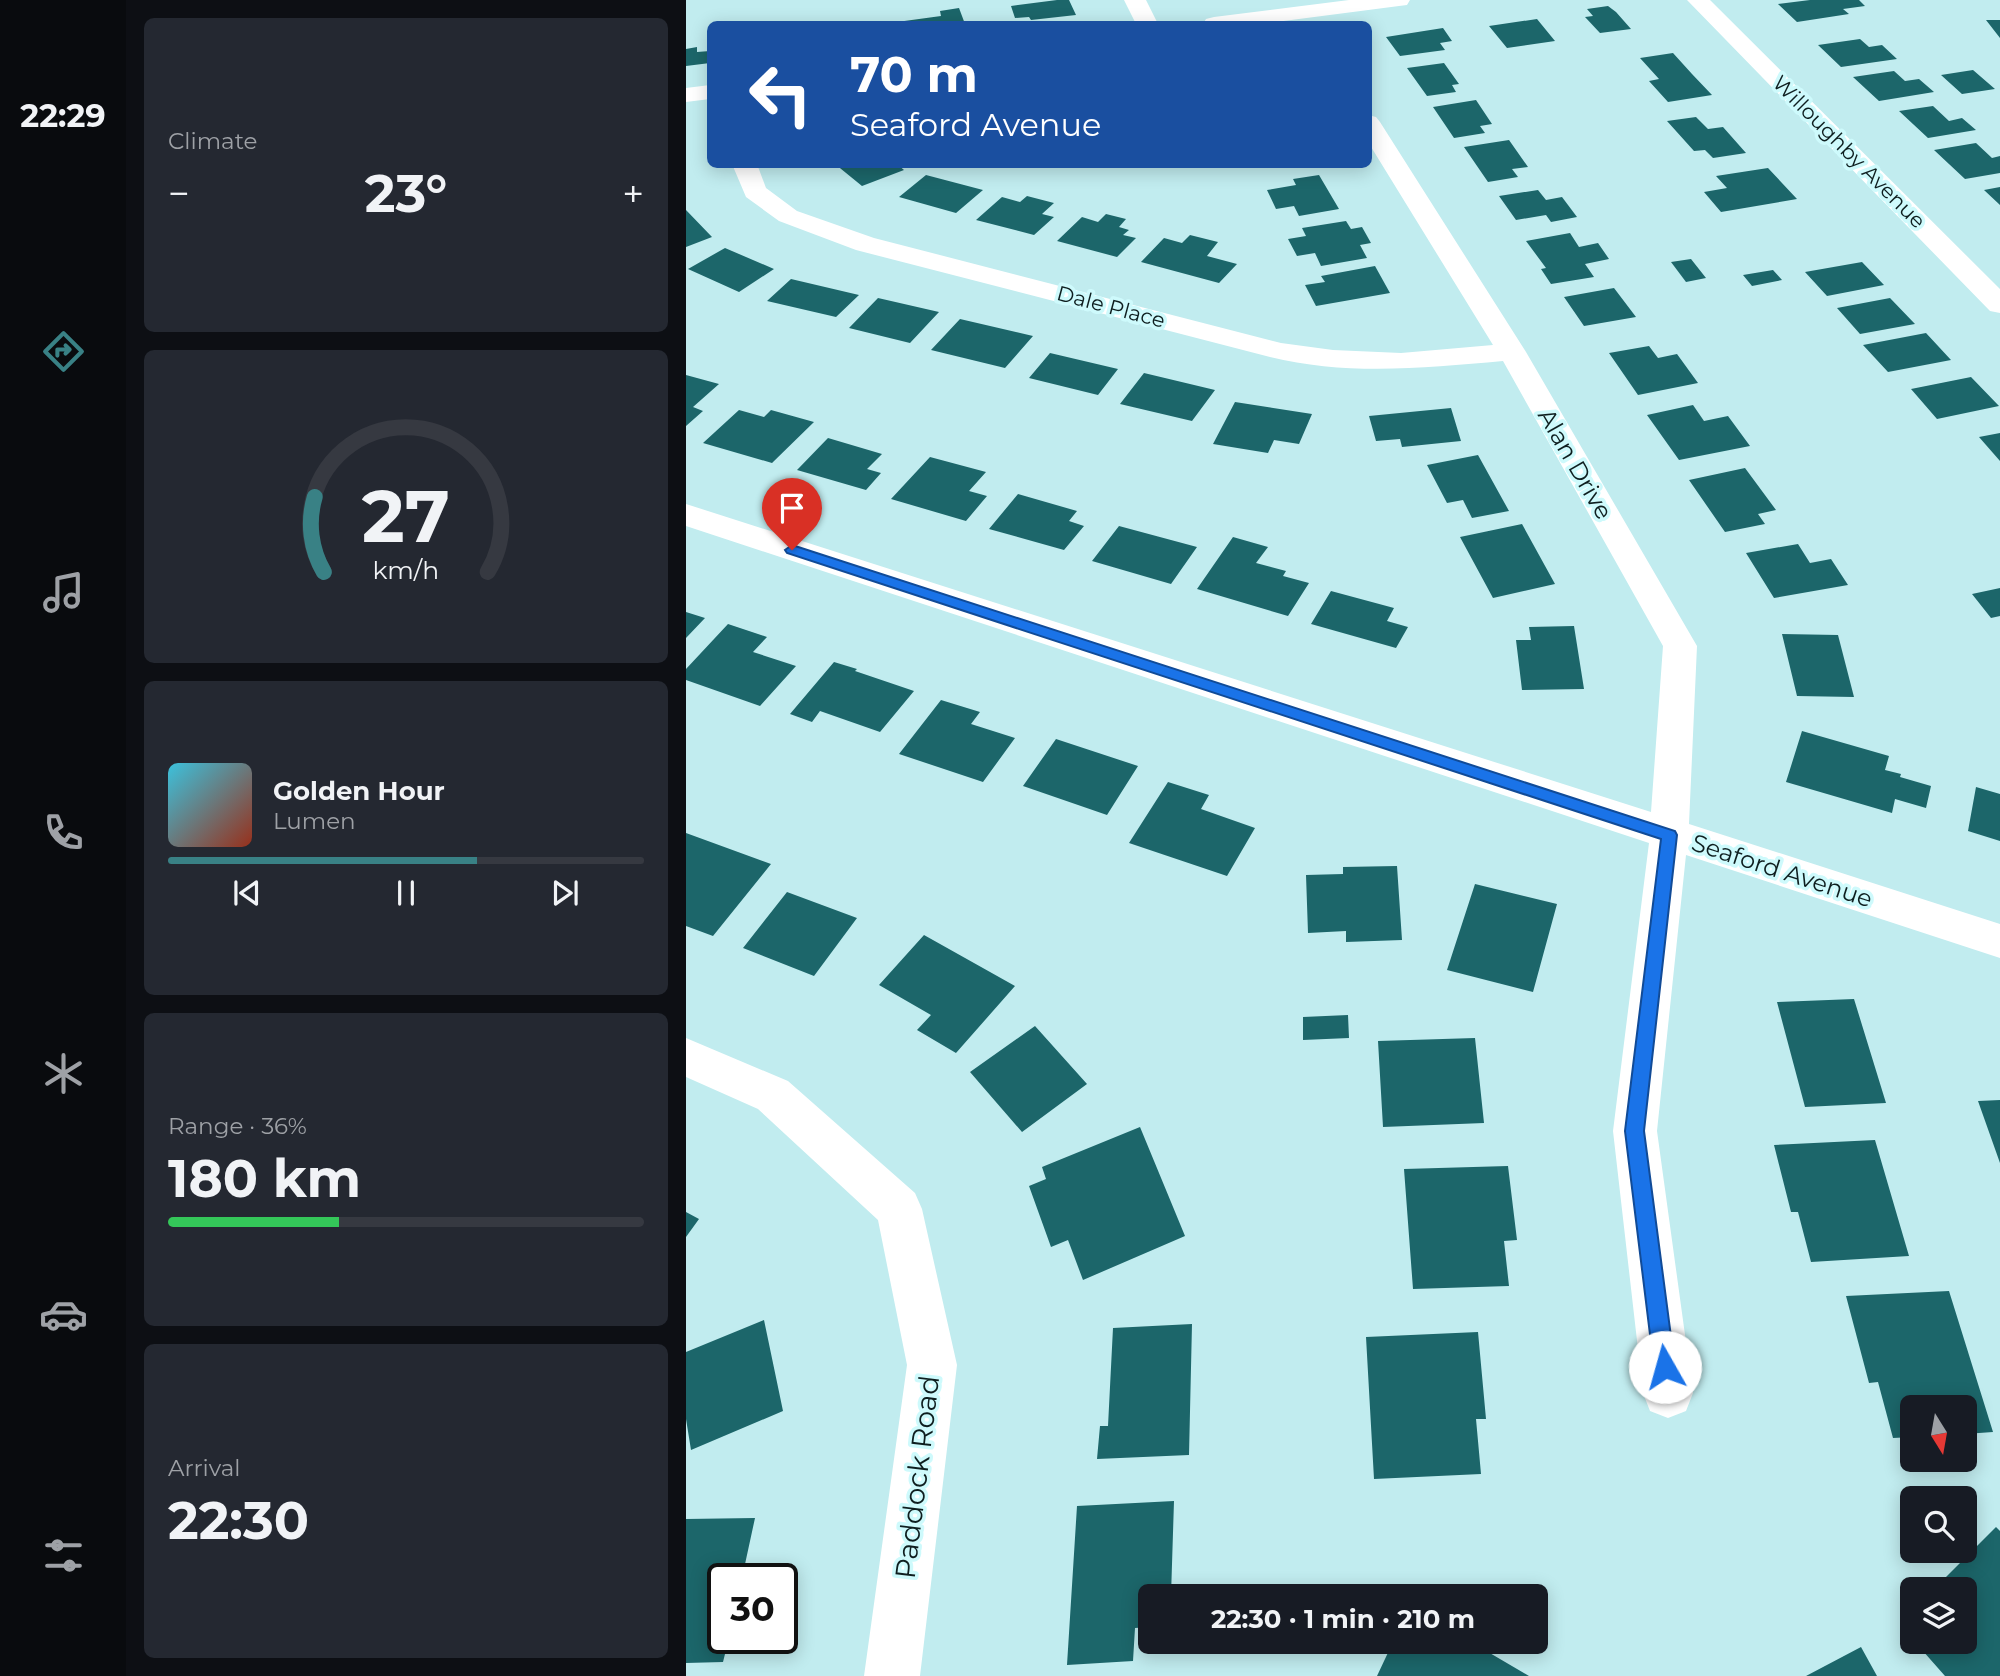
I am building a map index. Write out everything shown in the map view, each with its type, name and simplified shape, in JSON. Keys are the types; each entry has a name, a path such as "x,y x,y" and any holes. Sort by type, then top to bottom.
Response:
{"street":[{"path":"1135,0 1146,21"},
{"path":"1268,21 1304,19 1399,0"},
{"name":"Willoughby Avenue","path":"1698,0 2000,305"},
{"path":"686,95 707,92"},
{"name":"Alan Drive","path":"1372,128 1512,352 1680,646 1669,835 1635,1131 1668,1393"},
{"name":"Dale Place","path":"746,168 755,192 788,216 865,244 1280,351 1333,359 1401,362 1512,352"},
{"name":"Seaford Avenue","path":"686,515 2000,941"},
{"name":"Paddock Road","path":"686,1057 773,1095 899,1209 932,1365 892,1676"}],"building":[{"path":"1069,0 1076,15 1031,20 1029,17 1015,18 1011,6"},
{"path":"1810,0 1859,0 1865,6 1843,9 1849,14 1797,22 1778,4"},
{"path":"1608,6 1631,29 1600,33 1585,17 1593,16 1587,9"},
{"path":"959,8 964,21 904,21 941,16 940,11"},
{"path":"1537,19 1555,41 1507,48 1489,26"},
{"path":"1986,20 2000,20 2000,38"},
{"path":"1443,28 1452,41 1440,43 1445,50 1400,56 1386,37"},
{"path":"1860,39 1869,47 1882,45 1897,59 1841,67 1818,45"},
{"path":"697,47 697,52 707,51 707,63 686,66 686,49"},
{"path":"1673,53 1712,95 1668,102 1649,81 1659,79 1640,58"},
{"path":"1444,63 1459,84 1452,85 1456,92 1427,96 1407,68"},
{"path":"1973,70 1995,89 1962,94 1941,75"},
{"path":"1894,71 1905,81 1919,79 1934,92 1879,101 1853,77"},
{"path":"1476,100 1492,124 1480,126 1485,133 1454,138 1433,107"},
{"path":"1933,106 1949,121 1962,118 1976,130 1928,138 1899,111"},
{"path":"1696,117 1708,129 1723,127 1746,153 1713,158 1705,150 1694,151 1667,121"},
{"path":"1509,140 1528,167 1512,169 1518,177 1488,182 1464,147"},
{"path":"1976,143 1992,158 2000,156 2000,173 1965,179 1934,150"},
{"path":"840,168 904,170 862,186"},
{"path":"1768,168 1797,199 1721,212 1704,192 1727,188 1716,176"},
{"path":"926,175 983,190 956,213 899,197"},
{"path":"1319,175 1339,209 1299,216 1294,206 1276,209 1267,190 1296,185 1293,179"},
{"path":"2000,187 2000,205 1984,190"},
{"path":"1538,190 1546,200 1562,197 1577,217 1551,222 1546,215 1516,220 1499,196"},
{"path":"1027,196 1054,203 1042,214 1054,217 1034,235 976,220 1002,197 1020,202"},
{"path":"686,210 712,237 686,247"},
{"path":"1106,214 1126,219 1119,227 1129,230 1123,235 1136,238 1117,257 1057,241 1082,217 1098,222"},
{"path":"1346,221 1351,229 1362,227 1371,243 1360,245 1367,258 1321,266 1315,253 1297,256 1288,239 1306,236 1302,228"},
{"path":"1570,233 1579,247 1598,243 1609,259 1585,264 1594,277 1551,284 1541,269 1546,268 1526,241"},
{"path":"1190,235 1218,242 1207,256 1237,264 1219,283 1141,262 1164,238 1182,243"},
{"path":"725,248 774,269 739,292 688,269"},
{"path":"1691,259 1706,278 1686,282 1671,262"},
{"path":"1862,262 1884,285 1827,296 1805,272"},
{"path":"1375,266 1390,293 1316,306 1305,285 1325,282 1321,276"},
{"path":"1773,270 1782,280 1752,286 1743,275"},
{"path":"791,279 859,295 836,317 767,301"},
{"path":"1614,288 1636,317 1584,326 1564,297"},
{"path":"878,298 939,312 910,343 849,328"},
{"path":"1890,298 1915,324 1860,334 1837,308"},
{"path":"960,319 1033,336 1005,368 931,350"},
{"path":"1926,333 1951,360 1888,372 1863,345"},
{"path":"1649,346 1658,358 1677,354 1698,383 1638,395 1609,353"},
{"path":"1050,353 1118,369 1098,395 1029,378"},
{"path":"1144,373 1215,390 1192,421 1120,404"},
{"path":"686,375 719,384 693,407 703,411 686,426"},
{"path":"1971,377 1999,406 1937,419 1911,389"},
{"path":"1235,402 1312,414 1299,444 1274,440 1268,453 1213,444"},
{"path":"1693,405 1704,421 1728,416 1750,446 1679,460 1647,415"},
{"path":"1451,408 1461,441 1402,447 1400,439 1376,441 1369,416"},
{"path":"739,410 764,417 771,410 814,422 772,463 703,443"},
{"path":"2000,433 2000,461 1979,437"},
{"path":"828,438 882,454 867,469 881,473 866,490 797,470"},
{"path":"1478,455 1509,511 1472,518 1463,500 1447,503 1427,465"},
{"path":"930,457 986,472 969,491 987,496 966,521 891,499"},
{"path":"1745,468 1776,510 1758,514 1765,524 1725,532 1689,480"},
{"path":"1018,494 1077,511 1069,521 1084,526 1064,550 989,529"},
{"path":"1522,524 1555,584 1493,598 1460,537"},
{"path":"1119,526 1197,547 1171,584 1092,561"},
{"path":"1233,537 1268,547 1256,563 1286,571 1283,576 1309,583 1288,616 1197,589"},
{"path":"1798,544 1810,563 1831,559 1848,585 1774,598 1746,553"},
{"path":"2000,588 2000,616 1991,618 1972,594"},
{"path":"1331,591 1394,608 1387,621 1408,627 1396,648 1311,624"},
{"path":"686,612 705,618 686,638"},
{"path":"728,624 767,637 753,652 796,666 760,706 686,680 686,669"},
{"path":"1574,626 1584,689 1522,690 1516,640 1531,640 1529,627"},
{"path":"1782,634 1838,635 1854,697 1797,696"},
{"path":"834,662 914,691 880,732 820,711 812,722 790,714"},
{"path":"941,700 980,712 971,724 1015,738 983,782 899,754"},
{"path":"1802,731 1889,756 1885,770 1931,786 1926,808 1895,799 1892,813 1786,782"},
{"path":"1056,739 1138,766 1107,815 1023,786"},
{"path":"1168,782 1209,795 1201,809 1255,828 1227,876 1129,843"},
{"path":"1976,787 2000,794 2000,841 1968,831"},
{"path":"686,833 771,864 713,936 686,926"},
{"path":"1397,866 1402,940 1346,942 1346,931 1308,933 1306,875 1343,874 1343,867"},
{"path":"1475,884 1557,904 1533,992 1447,970"},
{"path":"787,892 857,918 814,976 743,948"},
{"path":"924,935 1015,986 956,1053 917,1030 931,1015 879,985"},
{"path":"1854,999 1886,1103 1805,1107 1777,1002"},
{"path":"1348,1015 1349,1038 1303,1040 1303,1017"},
{"path":"1035,1026 1087,1084 1022,1132 970,1072"},
{"path":"1475,1038 1484,1123 1383,1127 1378,1041"},
{"path":"2000,1100 2000,1163 1978,1101"},
{"path":"1140,1127 1185,1236 1083,1280 1068,1240 1051,1247 1029,1186 1046,1179 1042,1167"},
{"path":"1875,1140 1909,1256 1811,1262 1798,1212 1791,1212 1774,1145"},
{"path":"1508,1166 1517,1240 1504,1241 1509,1286 1413,1289 1404,1169"},
{"path":"686,1212 699,1219 686,1237"},
{"path":"1949,1291 1993,1432 1978,1433 1978,1395 1900,1395 1900,1438 1893,1438 1878,1382 1869,1383 1846,1296"},
{"path":"764,1320 783,1411 691,1450 686,1419 686,1352"},
{"path":"1192,1324 1189,1455 1097,1459 1100,1426 1108,1426 1113,1328"},
{"path":"1478,1332 1486,1419 1476,1419 1481,1474 1374,1479 1366,1337"},
{"path":"1174,1501 1171,1584 1138,1584 1138,1628 1135,1628 1133,1661 1067,1665 1077,1506"},
{"path":"755,1518 745,1563 707,1563 707,1654 725,1654 723,1662 686,1663 686,1519"},
{"path":"1996,1527 2000,1531 2000,1676 1945,1676 1926,1654 1977,1654 1977,1577 1946,1577 1960,1563 1977,1563 1977,1546"},
{"path":"1861,1647 1877,1676 1806,1676"},
{"path":"1387,1654 1491,1654 1529,1676 1377,1676"}],"route":[{"path":"792,550 1669,835 1635,1131 1665,1367"}]}
